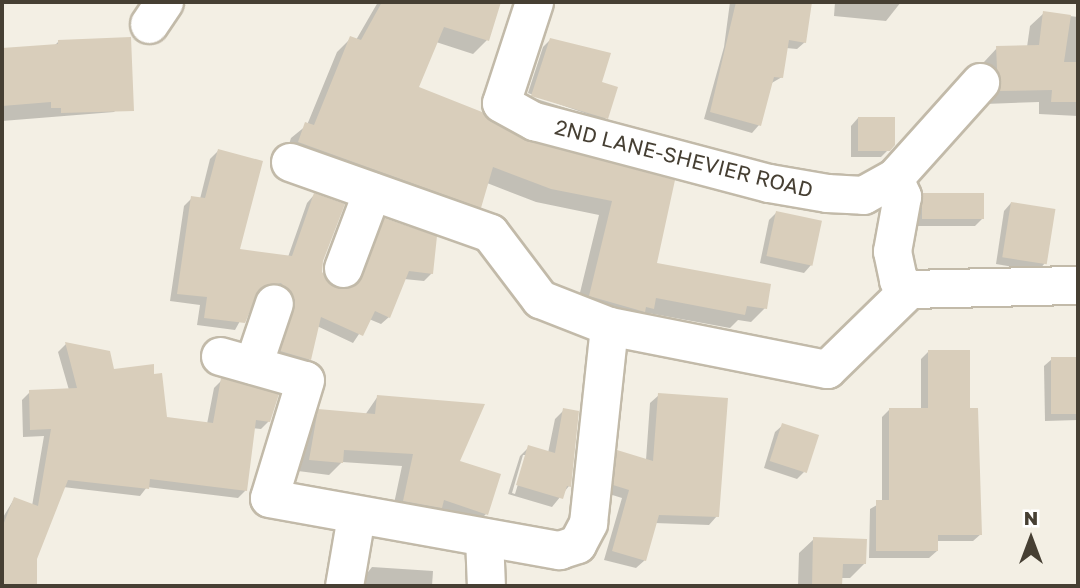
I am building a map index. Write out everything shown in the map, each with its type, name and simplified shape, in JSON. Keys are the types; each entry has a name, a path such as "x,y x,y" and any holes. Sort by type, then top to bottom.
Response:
{"street":[{"name":"2ND LANE-SHEVIER ROAD","path":"534,2 501,103 534,121 769,183 827,193 863,195 894,178"},
{"path":"980,82 894,178 902,196 891,251 898,280 909,289 1078,285"},
{"path":"290,162 490,233 540,299 610,326 827,369 909,289"},
{"path":"342,268 372,191"},
{"path":"274,303 237,360 305,380 269,498 356,516 559,550 577,544 588,523 610,326"},
{"path":"344,586 356,516"},
{"path":"484,537 486,586"}],"building":[{"path":"382,2 501,2 489,41 444,27 419,87 482,112 491,121 528,141 675,180 657,263 771,284 767,309 747,306 745,315 656,298 654,309 646,307 645,312 589,296 612,201 551,189 493,167 481,208 298,142 305,122 314,125 350,36 361,40"},
{"path":"736,2 812,2 806,43 789,40 783,78 774,77 761,126 710,112"},
{"path":"1043,11 1071,15 1064,62 1078,62 1078,102 1051,102 1052,90 998,91 996,46 1039,45"},
{"path":"131,37 134,111 61,113 61,108 51,108 51,102 2,106 2,48 58,44 58,40"},
{"path":"550,38 611,53 602,82 618,87 608,119 531,96"},
{"path":"858,117 895,117 895,145 890,151 858,151"},
{"path":"218,149 263,161 240,249 292,256 314,193 345,204 323,261 322,272 335,287 347,289 362,276 384,218 437,236 433,274 409,271 390,318 375,311 363,336 321,317 311,360 280,351 295,300 281,283 260,288 245,323 204,318 207,297 177,294 191,196 205,198"},
{"path":"922,193 984,193 984,219 922,219"},
{"path":"1011,202 1055,209 1047,264 1002,257"},
{"path":"776,211 822,221 812,266 766,256"},
{"path":"65,342 110,351 114,369 154,364 154,374 162,373 167,417 213,423 221,378 279,394 270,422 256,420 247,491 150,479 149,489 68,480 37,559 37,586 2,586 2,528 14,497 38,506 51,429 30,430 29,390 77,388"},
{"path":"928,350 970,350 970,408 978,408 982,535 938,535 938,551 876,551 876,500 889,500 889,408 928,408"},
{"path":"1051,357 1078,357 1078,414 1051,414"},
{"path":"658,393 728,398 719,517 659,515 646,561 612,551 629,490 613,485 617,450 653,461"},
{"path":"377,395 485,404 460,461 501,474 488,515 444,500 442,508 403,501 413,454 344,450 343,463 309,460 318,409 375,414"},
{"path":"563,408 579,411 571,487 567,486 563,499 516,485 528,445 555,453"},
{"path":"782,423 819,435 807,473 770,461"},
{"path":"813,537 867,539 866,564 843,564 842,586 812,586"}]}
